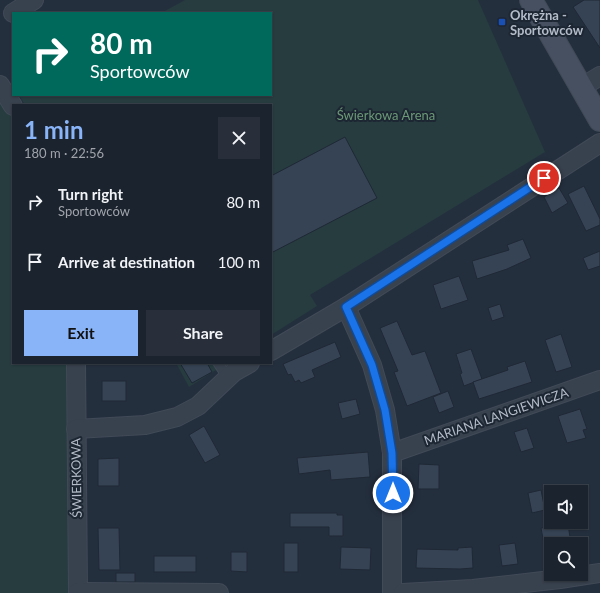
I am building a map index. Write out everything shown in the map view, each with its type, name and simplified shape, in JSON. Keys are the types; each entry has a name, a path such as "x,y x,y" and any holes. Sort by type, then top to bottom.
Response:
{"street":[{"path":"15,12 34,0"},
{"path":"531,0 591,82 600,120"},
{"path":"0,21 12,14"},
{"path":"0,85 12,104"},
{"path":"272,350 346,307 600,142"},
{"path":"346,307 372,365 385,410 392,453 392,593"},
{"name":"ŚWIERKOWA","path":"76,364 78,593"},
{"path":"76,429 146,425 177,417 198,406 234,372 248,364"},
{"name":"MARIANA LANGIEWICZA","path":"392,453 600,380"},
{"path":"403,593 473,589 560,579 600,572"},
{"path":"78,593 219,593"}],"lane":[{"path":"219,364 228,378"}],"green space":[{"name":"Świerkowa Arena","path":"185,0 478,0 545,152 310,295 317,306 272,334 272,104 24,104 20,96 272,96 272,12 163,12"},
{"path":"0,98 12,117 12,364 70,364 70,593 0,593"},
{"path":"177,364 225,364 189,387"}],"building":[{"path":"584,0 600,0 600,48 573,7"},
{"path":"345,137 377,198 272,252 272,175"},
{"path":"584,186 600,219 600,225 586,231 568,194"},
{"path":"559,188 568,203 552,213 544,197"},
{"path":"523,239 531,258 507,269 477,279 472,261 509,250 507,245"},
{"path":"600,251 600,266 588,270 583,258"},
{"path":"459,276 468,300 441,309 433,285"},
{"path":"500,304 504,317 492,321 488,308"},
{"path":"397,321 412,355 425,351 441,393 407,406 394,372 398,371 380,328"},
{"path":"561,334 572,367 556,372 545,340"},
{"path":"335,342 341,357 312,370 315,377 301,383 299,380 295,382 291,374 288,375 283,364"},
{"path":"471,349 482,379 464,386 460,374 462,373 456,354"},
{"path":"525,361 532,382 479,399 473,382 508,370 507,367"},
{"path":"181,364 208,364 212,372 192,383"},
{"path":"102,381 126,381 126,401 102,401"},
{"path":"448,391 454,407 439,413 433,397"},
{"path":"356,399 360,414 342,419 338,403"},
{"path":"580,409 587,429 583,430 586,438 567,443 558,416"},
{"path":"204,426 220,455 205,463 189,435"},
{"path":"527,428 534,448 521,452 514,432"},
{"path":"368,452 370,477 331,480 330,470 299,474 297,458"},
{"path":"119,458 119,486 98,486 98,459"},
{"path":"419,464 439,465 439,489 418,489"},
{"path":"541,490 544,510 532,513 528,493"},
{"path":"290,513 337,513 337,515 343,515 343,536 329,536 329,527 290,527"},
{"path":"98,528 119,528 120,570 99,570"},
{"path":"541,528 569,529 570,537 544,537 544,544"},
{"path":"284,543 298,543 298,572 284,572"},
{"path":"515,543 518,564 502,566 499,545"},
{"path":"341,547 371,548 370,570 340,569"},
{"path":"472,547 473,568 416,568 417,549 458,550 458,548"},
{"path":"231,552 247,552 247,572 231,571"},
{"path":"154,556 196,556 196,572 154,572"},
{"path":"116,573 135,573 135,582 116,582"}],"place":[{"name":"Okrężna - Sportowców","path":"502,22"}],"route":[{"path":"393,493 392,453 385,410 372,365 346,307 544,178"}]}
